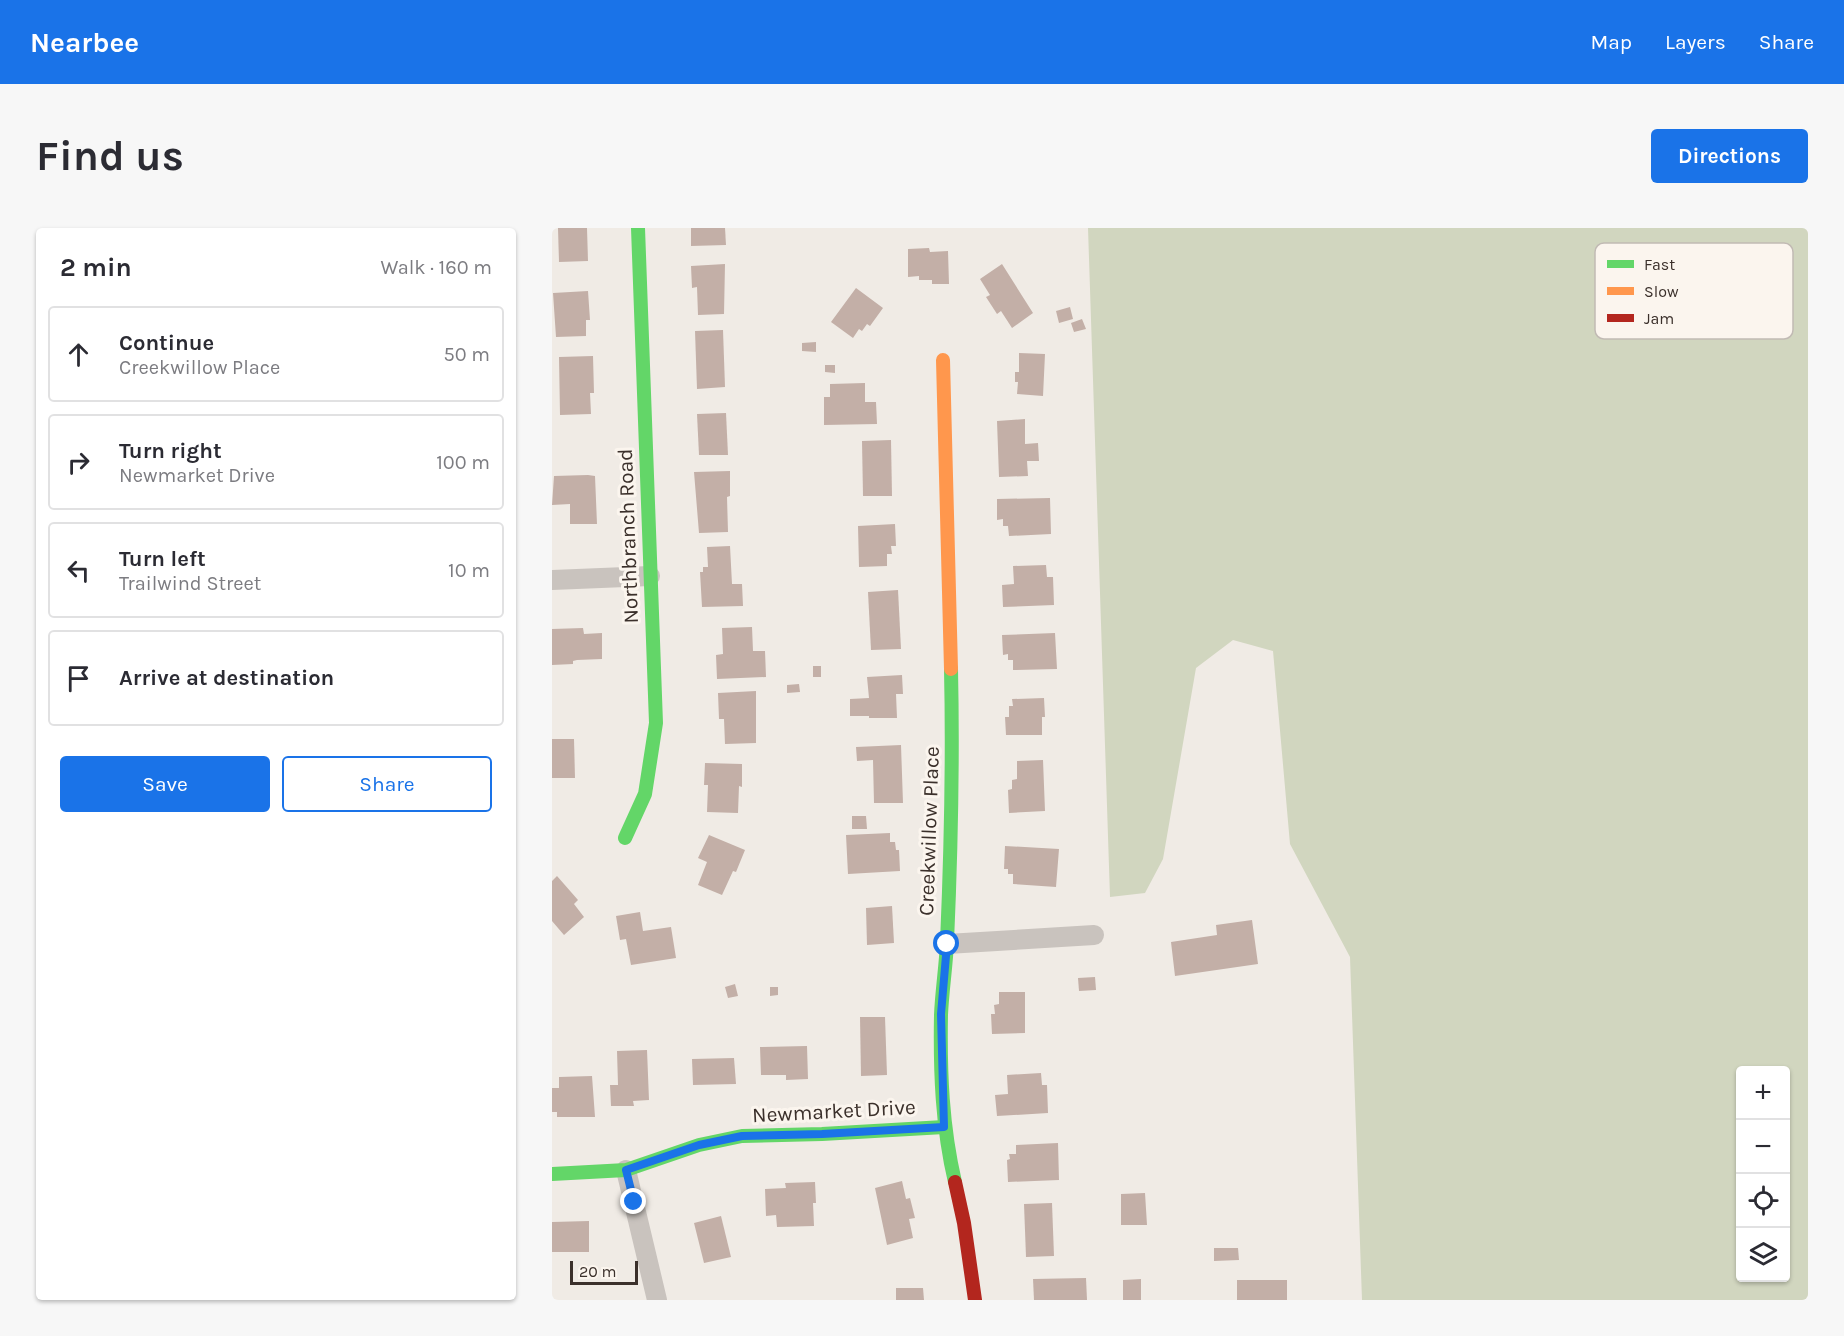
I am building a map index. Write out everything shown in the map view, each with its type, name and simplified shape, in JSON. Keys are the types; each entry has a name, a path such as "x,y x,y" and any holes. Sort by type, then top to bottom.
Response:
{"street":[{"name":"Northbranch Road","path":"625,838 645,794 656,723 638,228"},
{"name":"Creekwillow Place","path":"943,360 953,741 947,944 941,1014 944,1127 964,1222 975,1300"},
{"path":"552,580 650,576"},
{"path":"947,944 1094,935"},
{"name":"Newmarket Drive","path":"552,1174 626,1170 699,1145 742,1136 944,1127"},
{"path":"626,1170 657,1300"}],"green space":[{"path":"1088,228 1808,228 1808,1300 1362,1300 1350,957 1290,844 1273,651 1233,640 1196,668 1163,859 1145,893 1110,897"}],"building":[{"path":"558,228 587,228 588,261 559,262"},
{"path":"691,228 725,228 726,245 691,246"},
{"path":"929,248 930,252 948,251 949,284 932,284 932,280 919,280 919,276 908,277 908,249"},
{"path":"725,264 724,314 698,315 697,287 692,288 691,266"},
{"path":"1002,264 1033,313 1012,328 1001,311 997,314 986,297 990,295 980,279"},
{"path":"856,288 883,308 870,326 867,324 862,331 859,329 853,338 831,322"},
{"path":"588,291 590,320 586,320 586,336 556,337 553,293"},
{"path":"1070,307 1073,319 1059,323 1056,311"},
{"path":"1082,319 1086,329 1074,332 1071,323"},
{"path":"723,330 725,387 697,389 695,331"},
{"path":"816,342 816,352 802,351 802,343"},
{"path":"1019,353 1045,354 1043,396 1017,394 1018,382 1015,382 1015,372 1019,372"},
{"path":"593,356 594,393 590,393 591,414 560,415 559,357"},
{"path":"825,365 835,365 835,373 825,372"},
{"path":"865,383 865,402 876,402 877,424 824,425 824,397 830,397 830,384"},
{"path":"726,413 728,455 699,455 697,414"},
{"path":"1025,419 1025,444 1038,443 1039,461 1027,461 1028,476 999,477 997,421"},
{"path":"891,440 892,496 863,496 862,441"},
{"path":"730,471 730,496 727,497 728,532 699,533 694,472"},
{"path":"554,476 595,476 597,524 570,524 570,504 552,505"},
{"path":"1050,498 1051,534 1009,536 1008,526 1003,526 1003,519 997,520 997,499"},
{"path":"895,524 896,546 891,546 892,554 887,554 887,566 859,567 858,526"},
{"path":"730,546 732,584 742,584 743,606 702,607 700,572 703,572 703,567 708,567 707,547"},
{"path":"1046,565 1047,577 1053,577 1054,605 1003,607 1002,585 1014,584 1013,566"},
{"path":"898,590 901,649 871,650 868,592"},
{"path":"752,627 753,651 765,651 766,677 717,679 716,655 723,654 722,628"},
{"path":"583,628 584,634 602,633 602,659 577,660 573,661 573,664 552,665 552,629"},
{"path":"1055,633 1057,669 1013,670 1013,660 1008,660 1008,654 1003,655 1002,635"},
{"path":"813,666 821,666 821,677 813,677"},
{"path":"902,675 903,694 896,694 897,718 850,716 850,699 869,698 867,677"},
{"path":"799,684 800,692 787,693 787,685"},
{"path":"756,691 756,743 725,744 724,719 719,719 718,693"},
{"path":"1044,698 1045,717 1042,717 1042,735 1006,735 1005,717 1009,717 1009,706 1013,706 1012,699"},
{"path":"552,739 574,739 575,778 552,778"},
{"path":"901,745 903,803 874,803 873,760 857,761 856,747"},
{"path":"1043,760 1045,811 1009,813 1008,790 1012,789 1012,780 1017,779 1017,761"},
{"path":"705,763 742,764 742,787 739,786 738,813 707,812 708,785 704,785"},
{"path":"852,816 866,816 867,829 852,829"},
{"path":"890,833 890,842 895,842 896,850 899,850 900,871 848,874 846,835"},
{"path":"709,835 745,850 736,872 733,871 722,895 698,885 707,862 698,858"},
{"path":"1005,846 1059,849 1056,887 1013,884 1013,874 1008,874 1008,869 1004,869"},
{"path":"557,876 578,900 574,904 584,917 564,935 552,921 552,881"},
{"path":"892,906 894,943 867,945 866,908"},
{"path":"640,912 643,931 671,927 676,958 631,965 626,939 620,940 616,916"},
{"path":"1252,920 1258,964 1175,976 1171,942 1217,935 1216,925"},
{"path":"1095,977 1096,990 1079,991 1078,978"},
{"path":"735,984 738,996 728,998 725,987"},
{"path":"770,987 778,987 778,995 770,996"},
{"path":"999,992 1025,992 1025,1033 992,1034 991,1014 995,1014 994,1005 999,1004"},
{"path":"860,1017 885,1017 887,1075 861,1076"},
{"path":"807,1046 808,1079 786,1080 786,1075 761,1075 760,1047"},
{"path":"647,1050 649,1100 633,1101 634,1106 611,1106 610,1085 618,1085 617,1051"},
{"path":"734,1058 736,1084 693,1085 692,1059"},
{"path":"1041,1073 1042,1085 1047,1085 1048,1113 997,1116 995,1095 1008,1094 1007,1075"},
{"path":"592,1076 595,1117 557,1117 557,1112 552,1112 552,1088 559,1088 559,1077"},
{"path":"1058,1143 1059,1180 1008,1182 1007,1160 1010,1159 1009,1154 1016,1154 1016,1145"},
{"path":"902,1181 906,1199 910,1198 915,1218 909,1219 913,1238 887,1245 875,1188"},
{"path":"815,1182 814,1226 777,1227 776,1215 766,1216 765,1189 786,1188 785,1183"},
{"path":"1145,1193 1147,1225 1121,1225 1121,1194"},
{"path":"1052,1203 1054,1256 1026,1257 1024,1204"},
{"path":"721,1216 731,1257 704,1263 694,1223"},
{"path":"589,1221 589,1252 552,1252 552,1222"},
{"path":"1214,1248 1238,1248 1239,1260 1214,1261"},
{"path":"1086,1278 1087,1300 1034,1300 1033,1279"},
{"path":"1141,1279 1141,1300 1123,1300 1123,1280"},
{"path":"1237,1280 1287,1280 1287,1300 1237,1300"},
{"path":"896,1288 923,1288 924,1300 896,1300"}],"traffic: fast":[{"path":"625,838 645,794 656,723 638,228"},
{"path":"951,669 951,840 947,942 941,1015 941,1057 945,1120 955,1182"},
{"path":"552,1174 626,1170 699,1145 742,1136 944,1127"}],"traffic: slow":[{"path":"943,360 951,669"}],"traffic: jam":[{"path":"955,1182 964,1223 975,1300"}],"route":[{"path":"634,1202 626,1170 699,1145 742,1136 944,1127 941,1014 947,944"}]}
